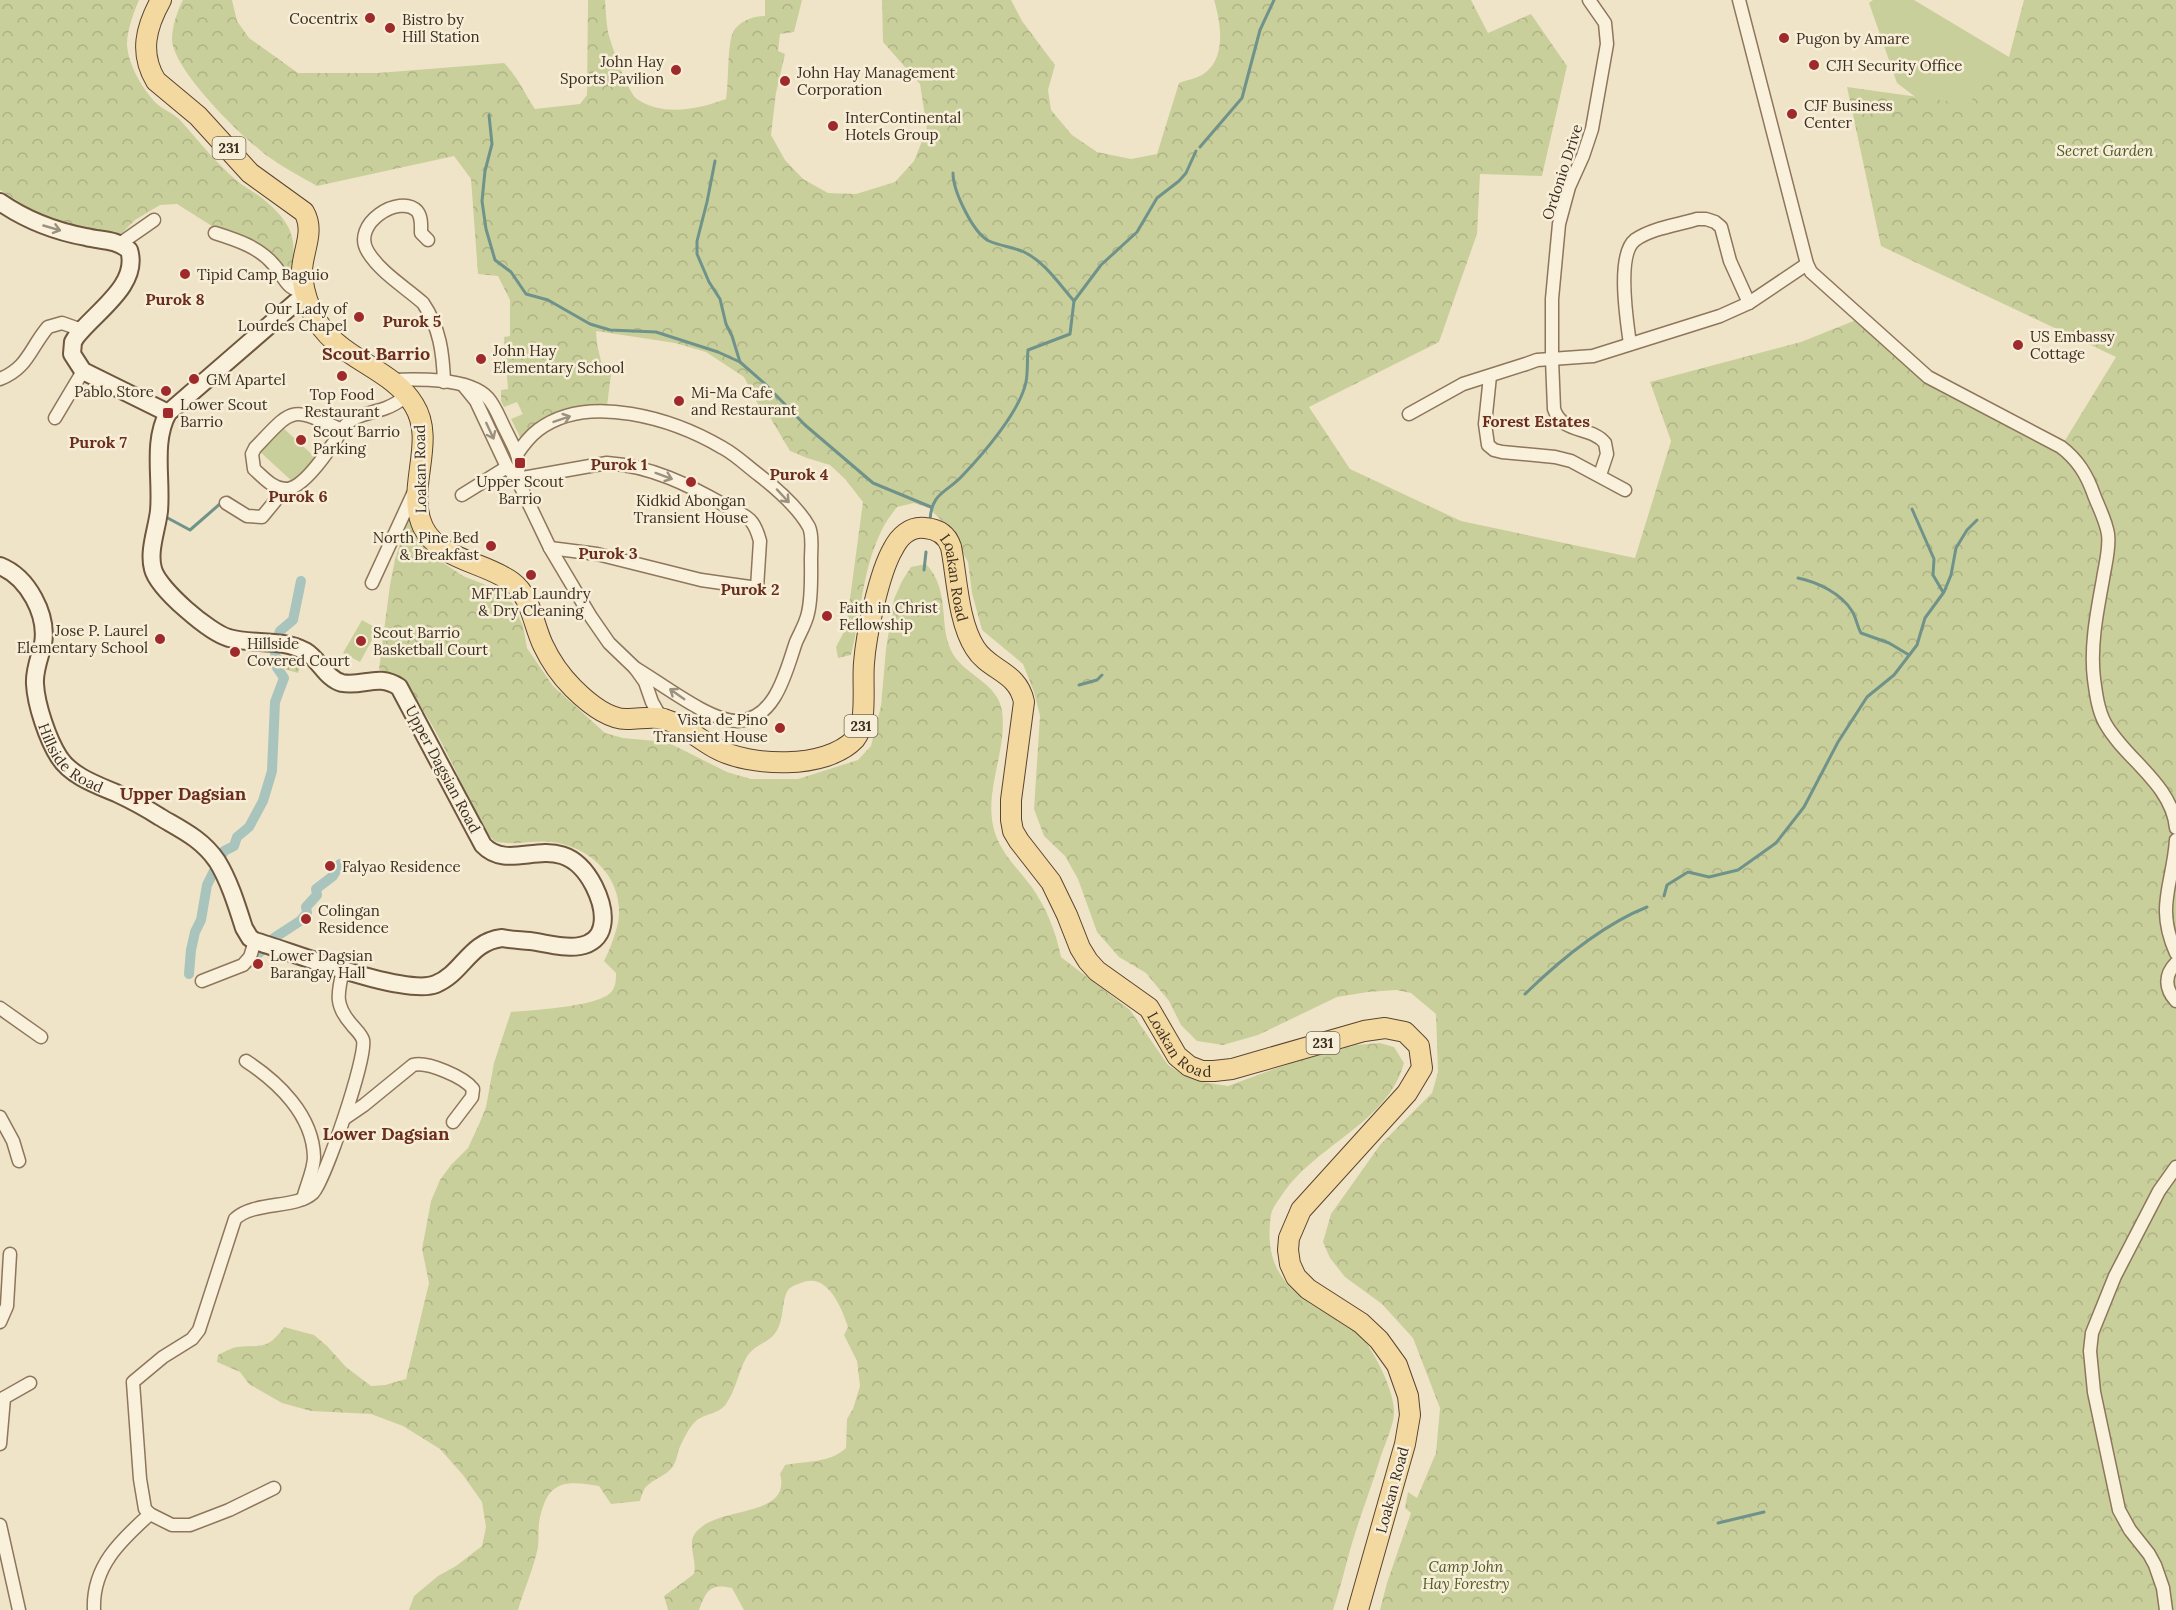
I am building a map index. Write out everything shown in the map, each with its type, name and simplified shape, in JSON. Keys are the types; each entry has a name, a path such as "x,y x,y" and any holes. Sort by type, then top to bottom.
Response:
{"main road":[{"name":"Loakan Road","path":"160,0 146,36 146,59 156,81 214,132 250,173 304,212 309,226 302,269 312,312 331,338 347,353 390,380 414,405 421,423 422,450 418,482 418,511 429,536 451,553 489,569 513,583 525,595 543,644 555,665 573,688 593,705 618,719 661,718 686,728 714,747 747,760 777,763 820,758 848,744 856,737 862,722 864,663 871,621 886,564 893,547 904,534 911,530 930,529 943,534 951,547 966,626 976,649 1017,683 1022,691 1024,702 1011,800 1013,831 1051,882 1068,915 1080,948 1096,970 1149,1008 1177,1056 1189,1066 1202,1071 1232,1069 1364,1031 1385,1028 1405,1032 1419,1046 1422,1068 1407,1093 1301,1210 1289,1238 1290,1264 1296,1277 1308,1289 1361,1323 1379,1340 1397,1365 1408,1396 1410,1415 1405,1444 1358,1610"}],"street":[{"name":"Ordonio Drive","path":"1589,0 1605,23 1607,45 1592,129 1569,187 1559,224 1552,299 1552,359 1554,409 1557,416 1569,426 1598,437 1605,443 1607,454 1600,475"},
{"path":"1739,0 1811,272 1928,377 2061,447 2072,455 2089,479 2108,535 2108,548 2095,627 2093,666 2099,707 2109,729 2156,783 2169,803 2176,828"},
{"path":"0,202 31,221 87,237 121,243 129,250 132,258 129,274 118,291 73,342 74,360 82,371 168,412 306,293"},
{"path":"428,240 421,233 421,220 417,212 411,207 403,206 391,208 373,219 363,236 364,244 373,259 423,303 429,312 441,340 444,382"},
{"path":"1630,344 1624,290 1626,259 1633,241 1643,235 1697,219 1715,222 1721,227 1730,261 1749,303"},
{"path":"121,243 154,220"},
{"path":"215,233 242,242 258,251 275,266 293,290 306,293"},
{"path":"1409,414 1455,388 1526,364 1552,359 1593,356 1702,322 1749,303 1808,264"},
{"path":"0,379 13,374 24,363 48,327 62,323 82,330"},
{"path":"55,418 82,371"},
{"path":"1490,376 1485,424 1488,445 1502,452 1555,457 1571,461 1625,490"},
{"path":"390,380 424,379 474,388 489,400 517,454 520,464 517,479"},
{"path":"462,385 476,401 507,467 517,479 550,548 609,643 635,668 645,682 661,718"},
{"path":"342,430 299,412 282,419 255,448 252,454 254,469 272,484 285,489 292,488 304,479 326,454 342,430 344,426 358,416 384,409 407,396"},
{"path":"517,454 537,431 569,416 607,411 657,419 700,436 739,459 772,484 804,519 810,529 808,615 778,690 762,712 746,720 727,721 687,701 635,668"},
{"name":"Upper Dagsian Road","path":"168,412 160,434 159,511 153,553 153,568 164,590 212,629 228,638 282,644 305,651 324,668 330,677 338,681 354,684 390,680 399,687 483,845 500,855 561,854 582,868 598,895 603,912 601,931 595,940 587,944 559,946 494,939 485,942 471,953 445,980 430,987 401,984 343,970"},
{"path":"517,479 607,463 645,470 681,482 750,520 759,534 760,541 757,588 701,580 597,554 550,548"},
{"path":"462,495 507,467"},
{"path":"372,583 405,516 418,482"},
{"path":"226,503 246,516 262,517 285,489"},
{"name":"Hillside Road","path":"0,566 24,582 42,619 43,645 36,672 36,695 59,757 65,765 85,780 141,805 200,840 218,863 244,928 250,938 255,941"},
{"path":"2176,840 2165,910 2168,931 2176,953"},
{"path":"202,981 243,965 250,957 255,941 343,970 339,988 339,1008 361,1035 364,1049 345,1118 316,1189 303,1198 246,1212 235,1219 199,1330 192,1339 163,1357 133,1382 140,1479 145,1509 150,1514 172,1525 190,1525 229,1510 274,1488"},
{"path":"2176,963 2168,974 2167,983 2169,992 2176,1001"},
{"path":"0,1008 41,1036"},
{"path":"246,1060 272,1079 303,1119 311,1140 314,1159 303,1198"},
{"path":"345,1118 413,1065 420,1064 437,1068 465,1081 473,1089 472,1097 453,1122"},
{"path":"0,1118 13,1141 19,1161"},
{"path":"2166,1610 2163,1588 2155,1565 2119,1510 2094,1392 2090,1351 2092,1333 2115,1276 2159,1191 2176,1167"},
{"path":"0,1322 7,1306 10,1254"},
{"path":"0,1444 2,1399 30,1383"},
{"path":"94,1610 97,1582 105,1561 120,1540 150,1514"},
{"path":"0,1526 19,1610"}],"green space":[{"path":"0,0 139,0 129,27 127,44 130,59 144,89 157,104 180,120 228,173 262,198 280,215 291,233 293,242 294,252 288,277 278,259 265,248 223,233 177,204 160,205 135,220 121,234 106,238 53,223 0,190"},
{"path":"183,0 232,0 237,21 249,38 298,73 378,73 504,63 517,79 535,109 580,104 587,95 588,0 605,0 610,38 620,68 633,95 647,105 681,110 726,99 733,32 747,20 765,16 765,0 802,0 794,32 780,34 778,51 785,54 776,93 771,135 785,160 803,179 828,193 856,194 895,182 914,161 927,129 920,84 883,42 882,0 1011,0 1022,21 1055,65 1048,90 1051,110 1072,135 1097,152 1131,159 1157,154 1179,83 1202,75 1215,60 1219,51 1220,30 1214,0 1471,0 1488,33 1531,14 1567,66 1542,176 1480,174 1477,234 1439,342 1309,407 1350,469 1461,521 1635,558 1671,441 1650,382 1801,342 1861,318 1928,377 2061,447 2116,357 1881,246 1847,87 1968,104 2009,57 2024,0 2176,0 2176,1610 1380,1610 1411,1513 1405,1508 1408,1492 1417,1498 1436,1453 1440,1408 1413,1338 1382,1304 1345,1277 1330,1258 1323,1242 1331,1214 1380,1145 1432,1093 1438,1072 1436,1014 1411,993 1396,990 1368,992 1337,997 1258,1035 1223,1045 1197,1041 1181,1025 1169,1001 1146,973 1119,957 1097,932 1078,879 1065,856 1044,836 1034,809 1040,716 1034,692 1023,664 982,630 972,593 968,562 949,528 929,508 914,503 897,507 882,530 869,563 851,655 838,658 836,647 846,628 863,502 845,479 830,465 790,451 771,419 761,410 744,377 706,352 675,343 596,331 603,370 611,374 607,406 545,420 533,426 521,439 511,419 523,414 517,402 504,407 501,401 501,390 508,389 504,337 510,336 510,300 498,276 478,274 471,179 454,156 317,186 266,155 210,102 196,85 176,53 172,40 175,19"},
{"path":"1873,0 1914,0 2009,57 2014,172 1897,83 1869,3"},
{"path":"281,426 317,459 294,483 258,450"},
{"path":"411,512 421,545 433,556 463,576 498,587 513,604 523,626 527,648 553,686 605,733 623,738 667,742 727,772 751,779 798,779 858,760 871,746 881,706 886,649 894,599 911,567 926,564 939,586 948,643 953,654 959,662 988,686 999,701 1002,711 1002,742 991,802 995,833 1006,855 1031,886 1046,911 1061,957 1130,1010 1168,1065 1197,1081 1228,1086 1296,1061 1356,1045 1380,1043 1394,1047 1404,1063 1396,1084 1383,1102 1296,1177 1277,1202 1271,1215 1270,1247 1279,1272 1286,1283 1308,1302 1348,1324 1366,1342 1386,1379 1393,1404 1392,1425 1356,1530 1333,1610 744,1610 732,1588 714,1587 704,1597 699,1610 668,1610 664,1596 694,1574 692,1541 702,1527 715,1520 762,1506 774,1499 781,1489 780,1474 785,1465 825,1459 846,1448 847,1419 853,1409 860,1386 857,1361 844,1335 848,1327 842,1310 826,1287 818,1282 810,1281 789,1289 779,1327 769,1339 754,1349 746,1358 726,1404 723,1408 700,1418 693,1424 682,1442 673,1466 645,1488 640,1501 611,1504 599,1486 586,1484 565,1484 551,1492 542,1510 536,1555 518,1610 409,1610 414,1596 438,1576 456,1566 482,1546 486,1527 482,1502 463,1475 440,1449 403,1426 371,1414 311,1411 282,1403 249,1384 240,1372 217,1362 218,1355 235,1348 264,1345 273,1340 284,1327 314,1335 346,1367 371,1386 406,1379 429,1283 422,1249 431,1201 440,1180 468,1148 480,1122 486,1107 494,1063 511,1012 580,1004 594,1001 612,991 616,973 604,961 614,938 619,913 615,888 609,877 602,867 582,852 558,843 542,841 502,843 494,841 469,802 441,741 418,703 403,684 379,669 395,559"},
{"name":"Scout Barrio Basketball Court","path":"362,620 378,629 360,662 343,653"},
{"path":"280,655 302,662 298,673 281,668 278,664"}],"waterway":[{"path":"1200,147 1242,98 1260,30 1274,0"},
{"path":"489,115 492,144 485,171 482,201 486,229 495,260 511,272 526,294 548,300 590,324 610,330 656,332 718,352 740,362 805,425 873,483 931,507"},
{"path":"930,521 933,504 937,498 957,481 981,455 1017,406 1026,382 1028,350 1070,334 1074,301 1101,265 1137,232 1157,198 1186,173 1196,151"},
{"path":"715,161 697,241 697,254 709,282 720,299 726,324 740,362"},
{"path":"953,173 956,190 965,211 983,237 1032,256 1074,301"},
{"path":"226,498 228,497 243,507"},
{"path":"164,516 190,530 221,503"},
{"path":"1912,509 1934,559 1933,575 1943,592"},
{"path":"1664,896 1667,885 1688,872 1709,877 1738,870 1776,843 1804,807 1838,742 1867,697 1894,675 1917,645 1925,618 1944,592 1951,575 1956,548 1967,530 1977,520"},
{"path":"924,570 926,552"},
{"path":"1798,578 1821,585 1842,599 1853,613 1861,633 1889,643 1909,655"},
{"path":"276,642 280,631 293,620 301,581"},
{"path":"189,974 191,950 195,932 201,920 207,885 224,851 234,846 237,837 249,827 263,801 272,771 275,702 284,678 276,666 275,651"},
{"path":"1079,685 1097,680 1102,675"},
{"path":"247,965 274,938 300,921 307,913 306,907 317,895 316,889 333,876 340,864"},
{"path":"1525,994 1582,944 1614,923 1647,907"},
{"path":"1718,1523 1764,1512"}],"place":[{"name":"Cocentrix","path":"370,18"},
{"name":"Bistro by Hill Station","path":"390,28"},
{"name":"Pugon by Amare","path":"1784,38"},
{"name":"CJH Security Office","path":"1814,65"},
{"name":"John Hay Sports Pavilion","path":"676,70"},
{"name":"John Hay Management Corporation","path":"785,81"},
{"name":"CJF Business Center","path":"1792,114"},
{"name":"InterContinental Hotels Group","path":"833,126"},
{"name":"Tipid Camp Baguio","path":"185,274"},
{"name":"Our Lady of Lourdes Chapel","path":"359,317"},
{"name":"US Embassy Cottage","path":"2018,345"},
{"name":"John Hay Elementary School","path":"481,359"},
{"name":"Top Food Restaurant","path":"342,376"},
{"name":"GM Apartel","path":"194,379"},
{"name":"Pablo Store","path":"166,391"},
{"name":"Mi-Ma Cafe and Restaurant","path":"679,401"},
{"name":"Lower Scout Barrio","path":"168,413"},
{"name":"Scout Barrio Parking","path":"301,440"},
{"name":"Upper Scout Barrio","path":"520,463"},
{"name":"Kidkid Abongan Transient House","path":"691,482"},
{"name":"North Pine Bed & Breakfast","path":"491,546"},
{"name":"MFTLab Laundry & Dry Cleaning","path":"531,575"},
{"name":"Faith in Christ Fellowship","path":"827,616"},
{"name":"Jose P. Laurel Elementary School","path":"160,639"},
{"name":"Scout Barrio Basketball Court","path":"361,641"},
{"name":"Hillside Covered Court","path":"235,652"},
{"name":"Vista de Pino Transient House","path":"780,728"},
{"name":"Falyao Residence","path":"330,866"},
{"name":"Colingan Residence","path":"306,919"},
{"name":"Lower Dagsian Barangay Hall","path":"258,964"}],"district":[{"name":"Purok 8","path":"175,299"},
{"name":"Purok 5","path":"412,321"},
{"name":"Scout Barrio","path":"376,353"},
{"name":"Forest Estates","path":"1536,421"},
{"name":"Purok 7","path":"98,442"},
{"name":"Purok 1","path":"619,464"},
{"name":"Purok 4","path":"799,474"},
{"name":"Purok 6","path":"298,496"},
{"name":"Purok 3","path":"608,553"},
{"name":"Purok 2","path":"750,589"},
{"name":"Upper Dagsian","path":"183,793"},
{"name":"Lower Dagsian","path":"386,1133"}],"park label":[{"name":"Secret Garden","path":"2105,150"},
{"name":"Camp John Hay Forestry","path":"1466,1574"}]}
